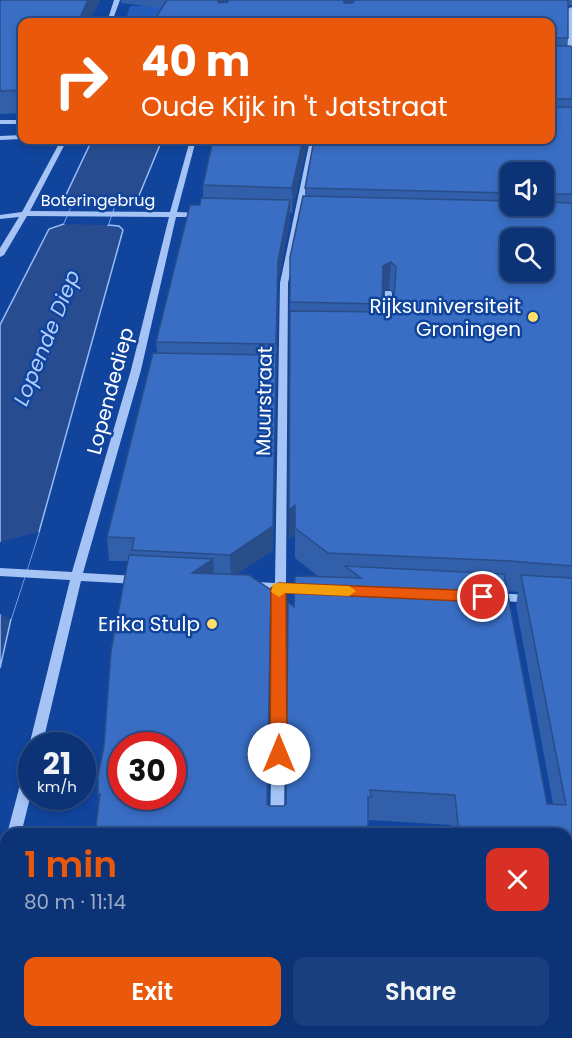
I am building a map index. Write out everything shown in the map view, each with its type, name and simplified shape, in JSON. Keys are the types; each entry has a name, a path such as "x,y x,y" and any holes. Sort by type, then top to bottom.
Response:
{"street":[{"path":"110,18 117,0"},
{"path":"560,9 571,9 571,66 560,64"},
{"path":"0,122 18,122"},
{"path":"0,138 18,137"},
{"path":"0,255 62,144"},
{"name":"Lopendediep","path":"38,732 77,576 136,370 192,144"},
{"name":"Muurstraat","path":"277,828 284,283 312,144"},
{"name":"Boteringebrug","path":"0,217 69,213 206,215"},
{"path":"285,216 307,217"},
{"path":"387,336 388,293"},
{"path":"283,333 294,333"},
{"path":"136,370 147,370"},
{"path":"271,372 282,372"},
{"path":"0,572 148,580"},
{"path":"243,586 314,589"},
{"path":"482,596 507,603 539,600"},
{"path":"16,828 20,810"}],"shaded area":[{"path":"165,0 157,18 126,18 130,6 145,6"}],"water":[{"name":"Lopende Diep","path":"90,144 160,144 138,198 130,202 116,202 108,225 119,226 123,230 39,532 11,619 0,668 0,325 49,229 64,224 74,201 65,197"}],"pier":[{"path":"74,201 116,202 108,225 64,224"},
{"path":"39,532 11,619 0,614 0,542"}],"building":[{"path":"0,0 88,0 80,18 18,18 18,90 0,91"},
{"path":"167,0 219,0 218,3 228,2 228,0 344,0 344,3 352,3 355,0 568,0 568,38 555,38 555,18 156,18"},
{"path":"555,46 572,47 572,99 555,99"},
{"path":"555,107 572,107 572,194 554,194 554,162 500,162 500,193 305,188 313,144 555,144"},
{"path":"212,144 302,144 292,188 203,185"},
{"path":"303,196 500,201 500,216 554,216 554,202 572,203 572,566 328,553 295,528 295,505 289,510 290,311 393,312 396,267 391,262 383,266 382,304 290,302 290,257"},
{"path":"201,198 290,200 278,261 276,344 156,342 190,205 200,205"},
{"path":"153,353 276,355 273,526 230,555 132,550 134,538 107,537"},
{"path":"129,555 213,559 192,573 249,575 271,590 267,804 270,806 286,804 288,602 294,607 295,576 361,578 345,566 504,574 547,804 566,805 521,575 572,578 572,828 458,828 455,795 370,790 368,828 96,828 100,794 98,794 98,776 104,746 111,651"}],"slow traffic":[{"path":"279,592 279,588 349,591"}],"place":[{"name":"Rijksuniversiteit Groningen","path":"533,317"},
{"name":"Erika Stulp","path":"212,624"}],"route":[{"path":"279,754 279,588 483,597"}]}
